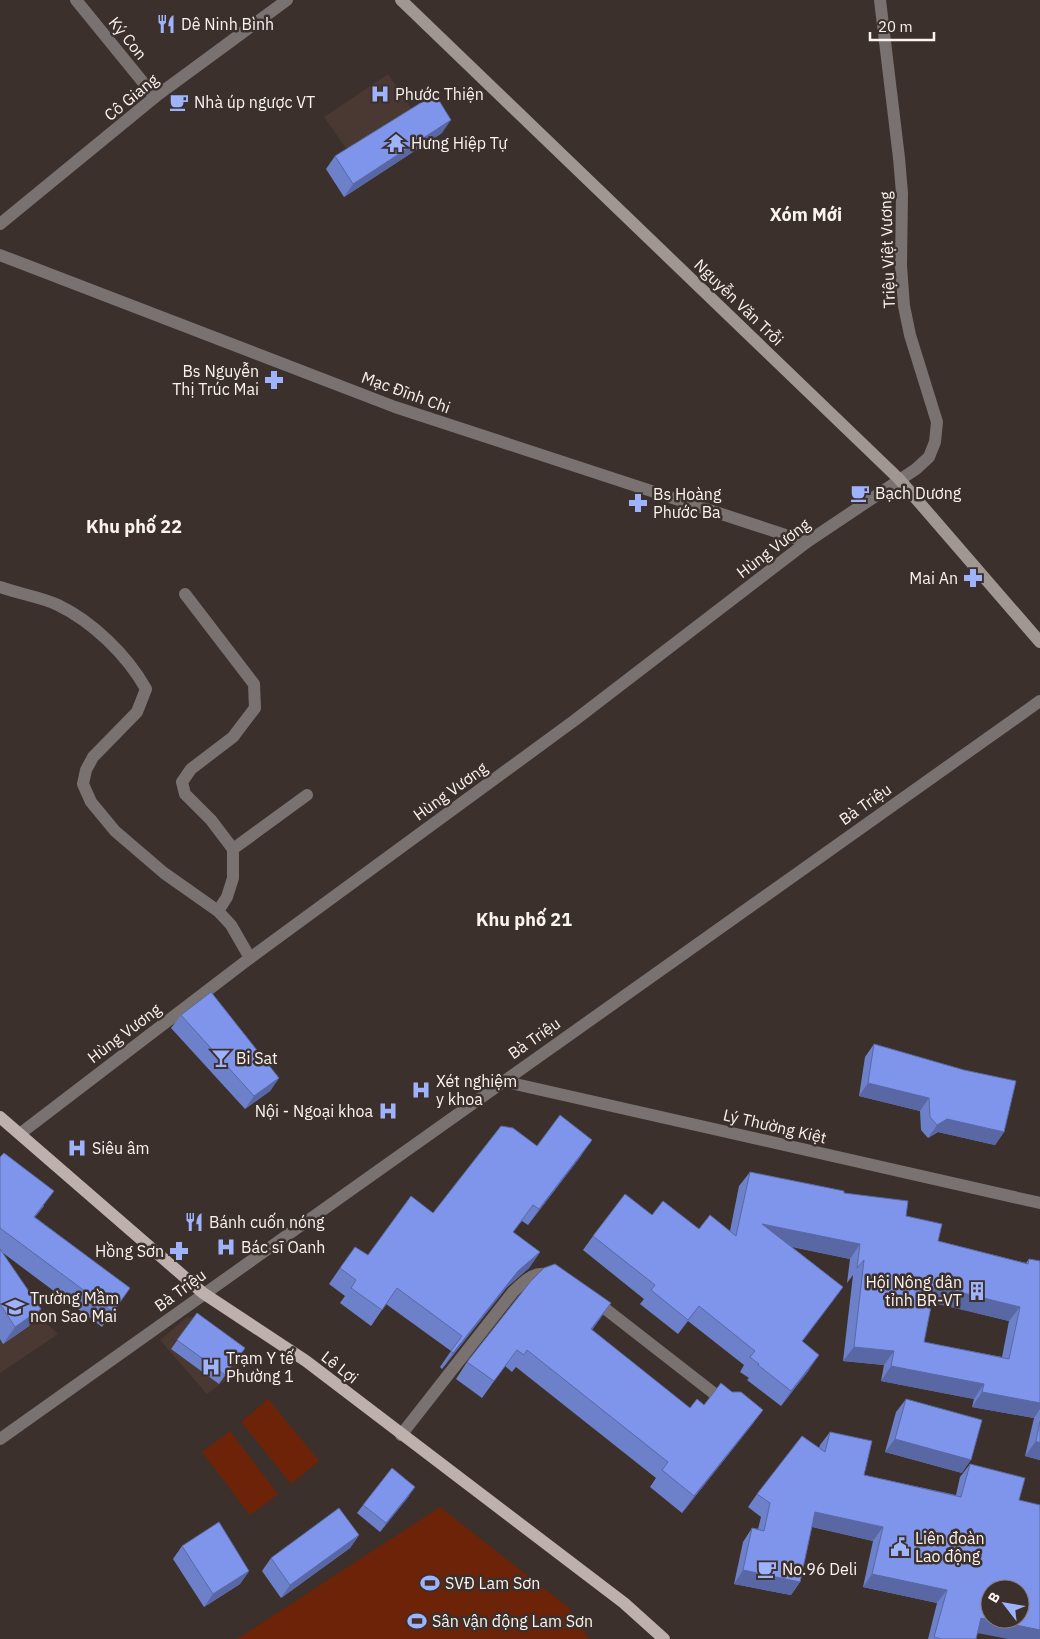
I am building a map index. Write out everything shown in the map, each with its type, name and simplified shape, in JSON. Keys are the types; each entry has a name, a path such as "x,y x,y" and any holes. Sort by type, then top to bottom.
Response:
{"main road":[{"name":"Lê Lợi","path":"0,1117 21,1133 203,1293 306,1361 624,1604 664,1639"}],"street":[{"name":"Ký Con","path":"76,0 155,97"},
{"name":"Cô Giang","path":"0,224 155,97 287,0"},
{"name":"Nguyễn Văn Trỗi","path":"400,0 900,479 1040,642"},
{"name":"Triệu Việt Vương","path":"880,0 902,193 901,266 904,306 910,336 937,422 935,442 929,457 900,479"},
{"name":"Mạc Đĩnh Chi","path":"0,255 395,407 807,542"},
{"name":"Hùng Vương","path":"21,1133 250,958 567,725 807,542 900,479"},
{"path":"0,587 58,605 93,626 139,676 146,689 137,712 94,757 86,770 83,784 92,802 114,831 164,873 218,911 231,925 250,958"},
{"path":"185,594 254,684 255,708 233,737 191,769 182,782 185,794 211,820 233,849 233,878 227,897 218,911"},
{"name":"Bà Triệu","path":"0,1439 1040,700"},
{"path":"233,849 306,795"},
{"name":"Lý Thường Kiệt","path":"502,1081 1040,1203"},
{"path":"401,1435 525,1280 535,1274 545,1272 568,1282"},
{"path":"584,1293 726,1402"}],"shaded area":[{"name":"Phước Thiện","path":"388,74 415,114 350,154 324,117"},
{"name":"Trường Mầm non Sao Mai","path":"0,1281 58,1334 0,1373"},
{"name":"Trạm Y tế Phường 1","path":"196,1316 248,1355 229,1378 207,1394 160,1340 186,1318"},
{"path":"268,1399 319,1461 291,1484 241,1422"},
{"path":"230,1431 278,1494 250,1515 202,1452"},
{"name":"SVĐ Lam Sơn","path":"440,1507 569,1608 589,1639 237,1639"}],"building":[{"name":"Hưng Hiệp Tự","path":"435,94 451,120 353,184 335,156"},
{"path":"211,992 279,1078 254,1096 181,1015"},
{"path":"874,1044 964,1070 1016,1081 1004,1132 947,1119 937,1125 930,1117 929,1098 868,1083"},
{"path":"560,1115 592,1140 539,1209 533,1205 513,1232 540,1252 518,1271 453,1353 451,1351 462,1336 397,1288 382,1310 351,1288 356,1280 340,1268 355,1247 368,1255 411,1196 433,1213 501,1126 513,1128 537,1146"},
{"path":"4,1153 54,1191 34,1217 130,1288 113,1312 0,1228 0,1157"},
{"path":"750,1172 844,1191 844,1193 908,1201 906,1216 942,1224 938,1241 1028,1264 1029,1259 1040,1261 1040,1403 982,1392 984,1384 891,1366 894,1351 854,1347 864,1260 857,1268 860,1244 762,1224 843,1287 802,1341 819,1355 791,1391 750,1357 755,1351 699,1306 688,1320 651,1290 655,1285 593,1236 625,1194 652,1215 663,1201 699,1229 710,1215 736,1236","holes":["935,1286 1020,1307 1009,1359 924,1342"]},
{"path":"0,1249 41,1309 15,1327 0,1304"},
{"path":"555,1264 611,1303 591,1329 690,1408 697,1399 704,1405 721,1383 732,1392 741,1392 763,1410 694,1496 662,1470 668,1462 527,1350 524,1355 517,1350 494,1381 467,1362 531,1281 544,1268"},
{"path":"197,1313 245,1348 225,1375 177,1340"},
{"path":"906,1399 982,1420 971,1460 895,1439"},
{"path":"1040,1421 1040,1443 1036,1441"},
{"path":"830,1432 872,1441 864,1475 961,1497 970,1464 1025,1478 1019,1500 1040,1505 1040,1630 1030,1628 1030,1579 980,1579 980,1622 976,1639 942,1639 934,1637 947,1590 872,1574 883,1527 815,1512 800,1582 743,1570 752,1528 764,1531 770,1503 757,1494 802,1436 825,1452"},
{"path":"392,1468 415,1487 386,1523 363,1505"},
{"path":"339,1508 359,1535 290,1585 271,1558"},
{"path":"219,1522 249,1571 213,1594 182,1546"}],"place":[{"name":"Dê Ninh Bình","path":"166,24"},
{"name":"Phước Thiện","path":"380,94"},
{"name":"Nhà úp ngược VT","path":"179,102"},
{"name":"Hưng Hiệp Tự","path":"396,143"},
{"name":"Bs Nguyễn Thị Trúc Mai","path":"274,380"},
{"name":"Bạch Dương","path":"860,493"},
{"name":"Bs Hoàng Phước Ba","path":"638,503"},
{"name":"Mai An","path":"973,578"},
{"name":"Bi Sat","path":"221,1058"},
{"name":"Xét nghiệm y khoa","path":"421,1090"},
{"name":"Nội - Ngoại khoa","path":"388,1111"},
{"name":"Siêu âm","path":"77,1148"},
{"name":"Bánh cuốn nóng","path":"194,1222"},
{"name":"Bác sĩ Oanh","path":"226,1247"},
{"name":"Hồng Sơn","path":"179,1251"},
{"name":"Hội Nông dân tỉnh BR-VT","path":"977,1291"},
{"name":"Trường Mầm non Sao Mai","path":"15,1307"},
{"name":"Trạm Y tế Phường 1","path":"211,1367"},
{"name":"Liên đoàn Lao động","path":"900,1547"},
{"name":"No.96 Deli","path":"767,1569"},
{"name":"SVĐ Lam Sơn","path":"430,1583"},
{"name":"Sân vận động Lam Sơn","path":"417,1621"}],"district":[{"name":"Xóm Mới","path":"806,215"},
{"name":"Khu phố 22","path":"134,527"},
{"name":"Khu phố 21","path":"524,920"}]}
